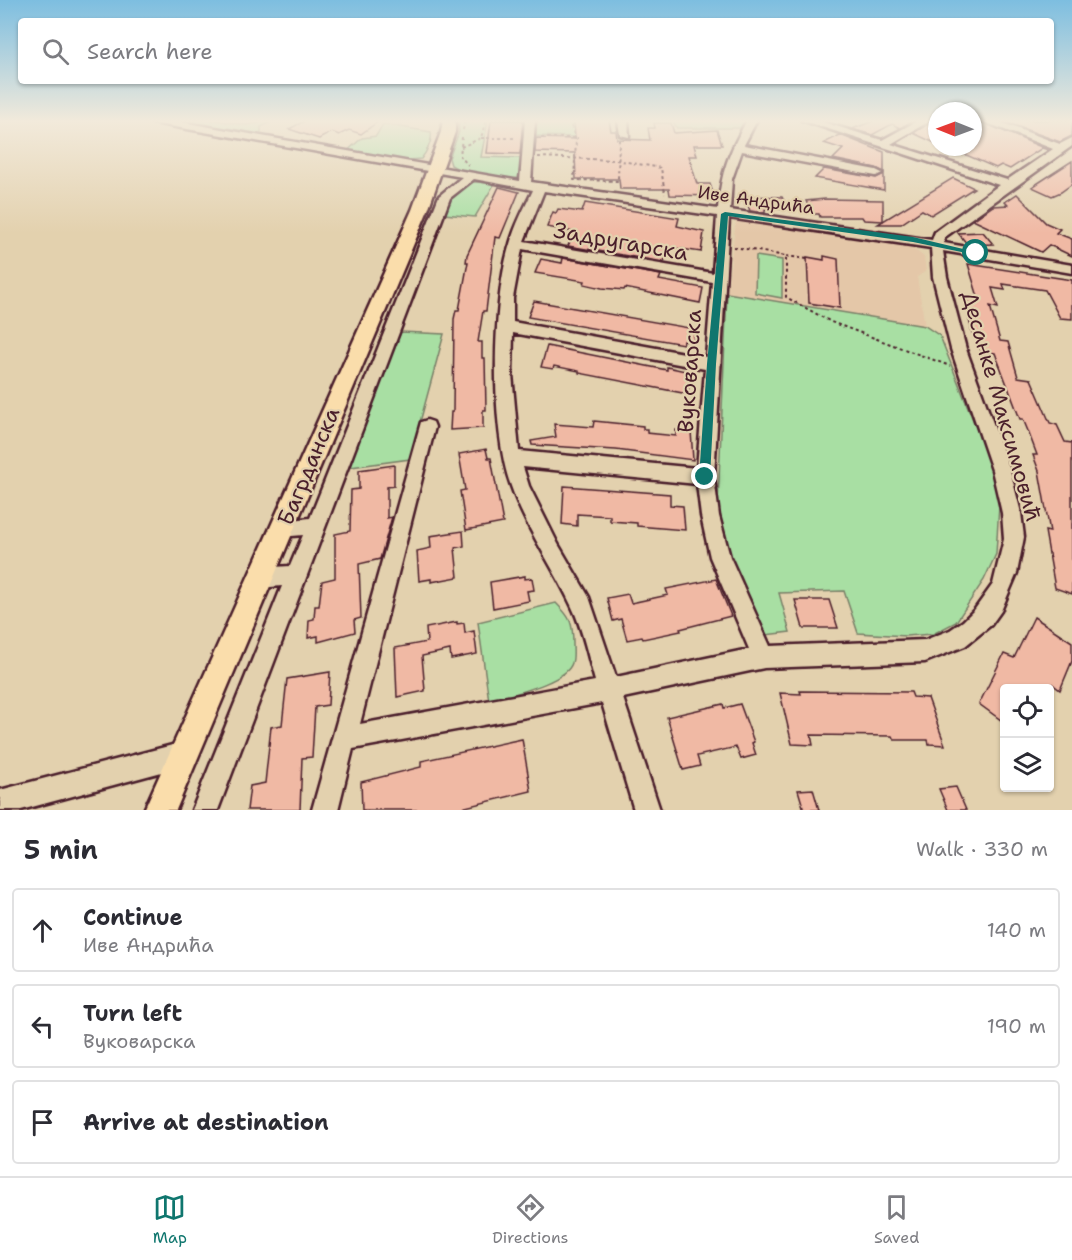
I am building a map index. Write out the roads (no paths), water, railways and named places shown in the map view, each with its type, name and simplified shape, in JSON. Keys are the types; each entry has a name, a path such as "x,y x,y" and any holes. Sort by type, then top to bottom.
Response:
{"main road":[{"name":"Багрданска","path":"160,810 417,217 438,158"}],"street":[{"name":"Иве Андрића","path":"365,158 434,170 472,172 532,186 913,240 1072,269"},
{"path":"527,158 532,186 516,244 504,326 504,374 511,458 520,487 530,508 551,551 582,604 647,810"},
{"name":"Вуковарска","path":"734,158 726,179 725,214 711,364 705,477 710,516 720,557 764,657"},
{"path":"795,158 876,173"},
{"path":"927,158 1008,184"},
{"path":"936,245 939,235 1046,158"},
{"path":"205,810 445,196 472,172"},
{"path":"417,217 435,221"},
{"name":"Задругарска","path":"516,244 719,279"},
{"name":"Десанке Максимовић","path":"346,738 609,690 764,657 925,651 943,646 987,614 1002,591 1010,563 1014,536 1010,506 965,371 940,276 936,245"},
{"path":"504,326 711,364"},
{"path":"325,810 427,427"},
{"path":"511,458 705,477"},
{"path":"281,528 316,526"},
{"path":"260,578 297,574"},
{"path":"0,803 184,754"}]}
